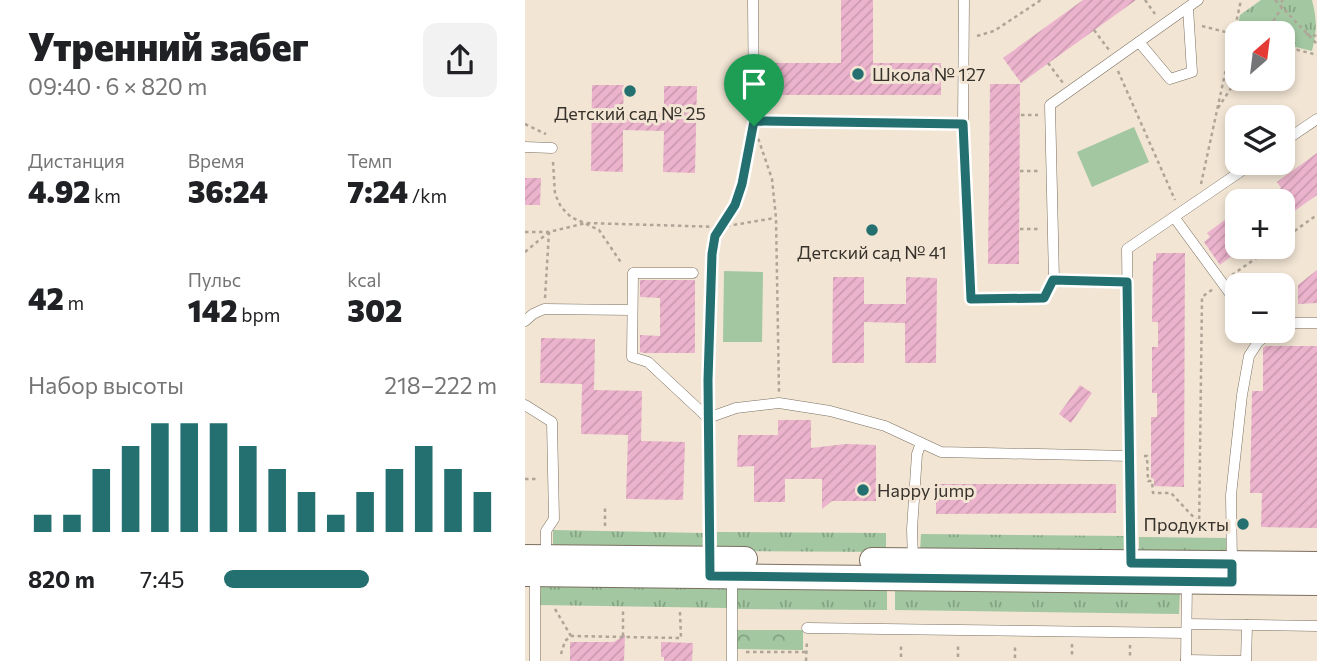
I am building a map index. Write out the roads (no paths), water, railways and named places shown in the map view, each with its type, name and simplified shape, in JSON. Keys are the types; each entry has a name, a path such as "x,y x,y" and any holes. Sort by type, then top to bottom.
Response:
{"street":[{"path":"1232,573 1317,564"},
{"path":"535,566 1187,572 1232,573 1317,583"}],"lane":[{"path":"753,0 754,121 963,124"},
{"path":"964,0 963,124 971,299 1044,298 1053,280 1050,105 1198,0"},
{"path":"1139,42 1170,79 1192,72 1188,8"},
{"path":"1295,134 1317,119"},
{"path":"525,147 552,148"},
{"path":"1132,572 1127,249 1235,175"},
{"path":"1177,215 1225,287"},
{"path":"692,273 633,273 632,357 649,362 708,418"},
{"path":"1053,280 1127,282"},
{"path":"525,321 544,309 632,310"},
{"path":"1295,323 1317,323"},
{"path":"1232,573 1230,495 1249,356 1257,343"},
{"path":"708,380 708,418 732,657"},
{"path":"708,418 736,408 779,402 830,411 885,426 941,452 1130,456"},
{"path":"525,405 552,422 554,519 546,531 535,566 535,661"},
{"path":"913,569 912,529 917,454 921,443"},
{"path":"1187,572 1186,660 1246,660 1247,625"},
{"path":"807,628 1317,626"}],"place":[{"name":"Школа № 127","path":"858,74"},
{"name":"Детский сад № 25","path":"630,91"},
{"name":"Детский сад № 41","path":"872,230"},
{"name":"Happy jump","path":"863,490"},
{"name":"Продукты","path":"1243,524"}]}
